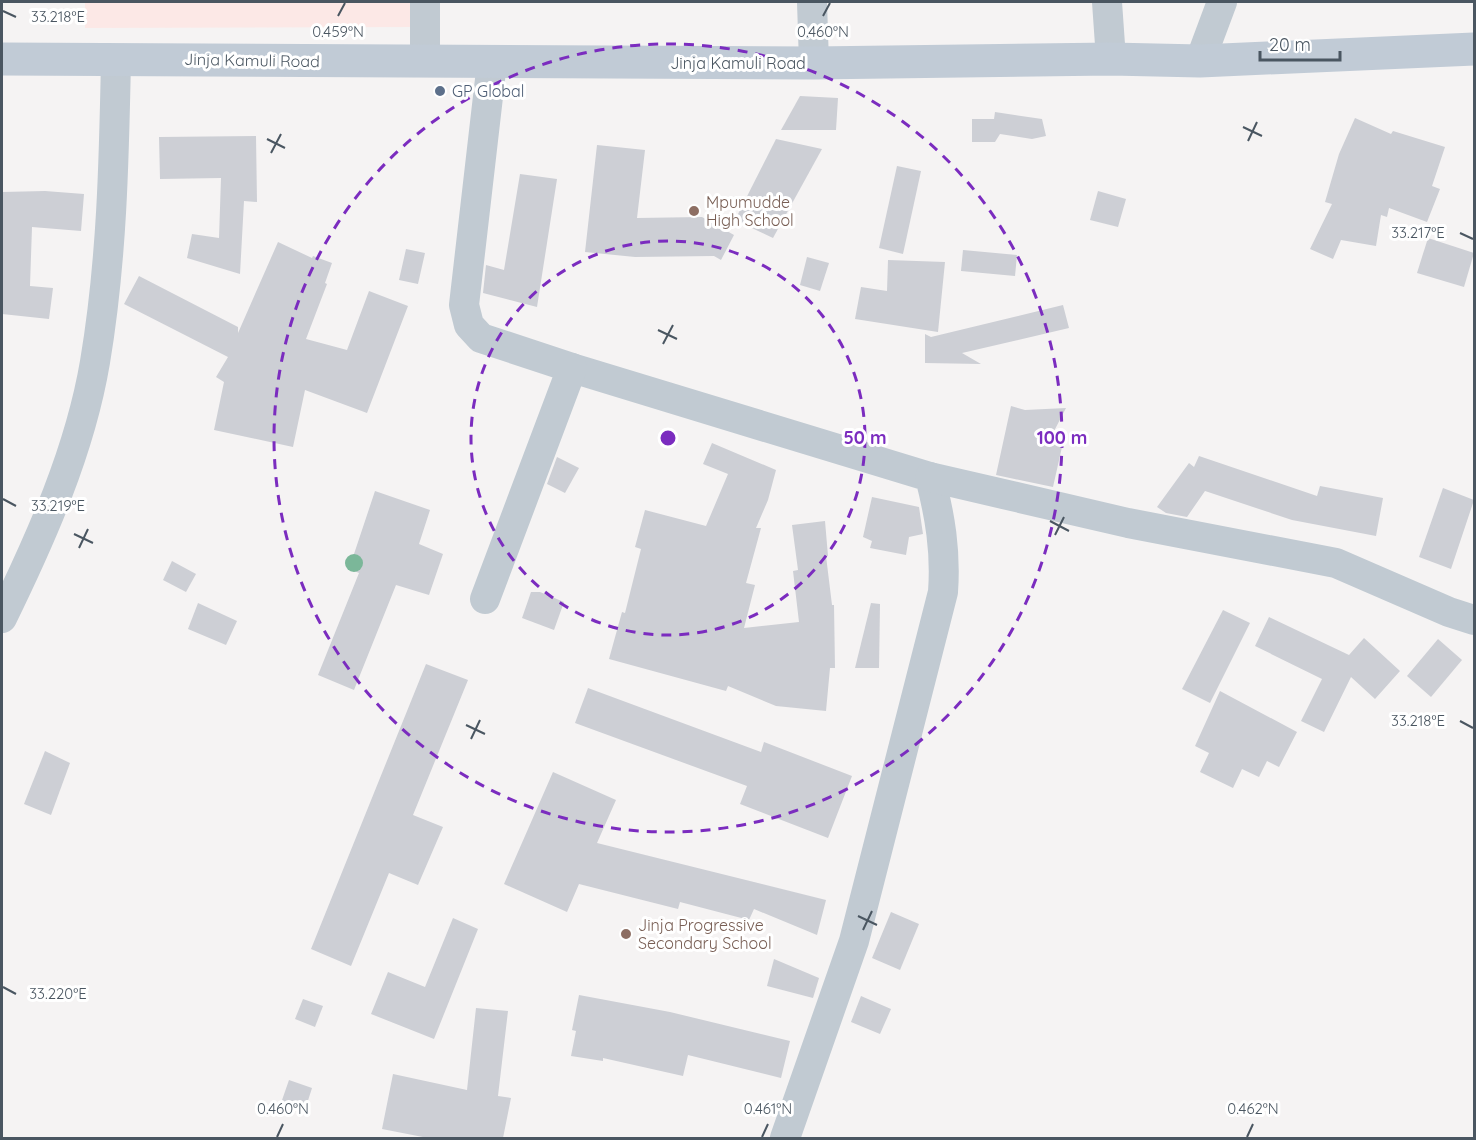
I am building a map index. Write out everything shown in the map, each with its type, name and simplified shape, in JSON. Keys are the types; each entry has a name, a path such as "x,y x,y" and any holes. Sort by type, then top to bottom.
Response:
{"main road":[{"name":"Jinja Kamuli Road","path":"2,59 814,63 1111,59 1200,61 1474,49"}],"street":[{"path":"425,2 425,62"},
{"path":"812,2 814,63"},
{"path":"1107,2 1111,59"},
{"path":"1200,61 1222,2"},
{"path":"2,618 31,557 61,481 80,422 95,363 114,206 116,58"},
{"path":"492,62 464,305 470,325 482,338 572,368 930,477 1128,523 1336,563 1449,612 1474,620"},
{"path":"484,600 572,368"},
{"path":"785,1138 854,941 943,592 945,557 941,520 930,477"}],"shaded area":[{"path":"85,2 414,2 414,27 85,28"}],"building":[{"path":"800,96 838,98 836,130 781,130"},
{"path":"995,112 1042,119 1046,136 1032,139 1000,134 995,142 972,142 972,119 994,119"},
{"path":"1355,118 1391,134 1393,131 1445,147 1432,186 1440,189 1427,222 1389,208 1387,217 1381,215 1376,246 1341,240 1333,259 1310,249 1332,204 1325,202 1339,154"},
{"path":"256,136 257,202 244,201 240,274 187,258 192,234 219,238 221,178 160,179 159,137"},
{"path":"776,139 822,149 773,238 735,220"},
{"path":"597,145 645,150 637,218 702,217 734,235 721,260 714,256 635,257 585,252"},
{"path":"897,166 921,171 903,254 879,248"},
{"path":"520,174 557,179 537,307 483,293 486,265 504,270"},
{"path":"45,191 84,194 81,231 32,227 30,286 53,288 49,319 2,314 2,192"},
{"path":"1098,191 1126,199 1118,227 1090,220"},
{"path":"1428,238 1474,253 1464,287 1417,273"},
{"path":"278,242 312,258 313,256 332,263 325,283 327,284 306,339 347,350 369,291 408,306 367,413 305,390 293,447 214,430 224,382 216,377 228,357 124,304 139,276 238,327 238,333"},
{"path":"406,249 425,253 418,284 399,280"},
{"path":"963,250 1017,255 1015,276 961,271"},
{"path":"807,257 829,263 820,291 800,285"},
{"path":"888,260 945,262 938,332 855,319 861,287 887,291"},
{"path":"1063,305 1069,328 962,353 981,364 925,363 925,334 931,337"},
{"path":"1011,406 1025,410 1066,408 1052,435 1064,438 1053,487 996,475"},
{"path":"712,443 776,470 768,500 756,528 761,528 746,583 755,585 744,628 799,622 793,571 798,570 792,525 825,521 828,556 826,556 832,605 834,605 835,668 830,668 826,711 776,706 728,686 726,691 609,659 622,612 625,613 641,549 635,547 645,510 706,526 728,474 703,464"},
{"path":"1199,456 1317,496 1320,486 1383,498 1376,536 1292,520 1205,491 1187,517 1166,513 1157,507 1189,463 1194,467"},
{"path":"557,457 579,468 565,493 547,484"},
{"path":"1443,488 1474,500 1451,569 1419,557"},
{"path":"375,491 430,510 419,544 443,554 429,595 396,585 354,690 318,675 359,573 349,569"},
{"path":"872,497 919,507 923,534 909,537 906,555 870,548 872,541 863,537"},
{"path":"172,561 196,574 186,592 163,580"},
{"path":"531,592 540,592 564,602 554,630 522,618"},
{"path":"198,603 237,621 226,645 188,629"},
{"path":"871,603 880,604 879,668 855,668"},
{"path":"1223,610 1250,623 1210,703 1182,689"},
{"path":"1269,617 1349,655 1364,638 1400,671 1375,699 1351,677 1324,732 1301,721 1322,679 1255,646"},
{"path":"1438,639 1462,660 1431,697 1407,676"},
{"path":"426,664 468,680 413,815 443,827 418,885 389,873 351,966 311,949"},
{"path":"588,688 761,752 764,742 852,776 828,838 740,804 747,786 575,723"},
{"path":"1220,691 1297,732 1279,767 1267,761 1259,777 1242,769 1233,788 1200,772 1209,753 1195,746"},
{"path":"45,751 70,763 51,815 24,804"},
{"path":"553,772 616,800 597,843 826,900 817,935 754,909 749,920 680,902 678,909 579,884 567,912 504,884"},
{"path":"891,912 919,924 900,970 872,958"},
{"path":"453,918 478,929 434,1039 371,1014 388,972 425,987"},
{"path":"774,959 819,978 813,998 767,986"},
{"path":"579,995 670,1012 790,1041 781,1078 688,1055 683,1076 603,1058 603,1061 571,1056 576,1031 572,1030"},
{"path":"861,996 891,1009 880,1034 851,1022"},
{"path":"303,999 323,1006 315,1027 295,1019"},
{"path":"476,1008 508,1011 498,1096 511,1098 503,1138 428,1138 382,1129 393,1074 467,1090"},
{"path":"289,1080 312,1088 305,1110 281,1103"}],"place":[{"name":"GP Global","path":"440,91"},
{"name":"Mpumudde High School","path":"694,211"},
{"name":"Jinja Progressive Secondary School","path":"626,934"}]}
